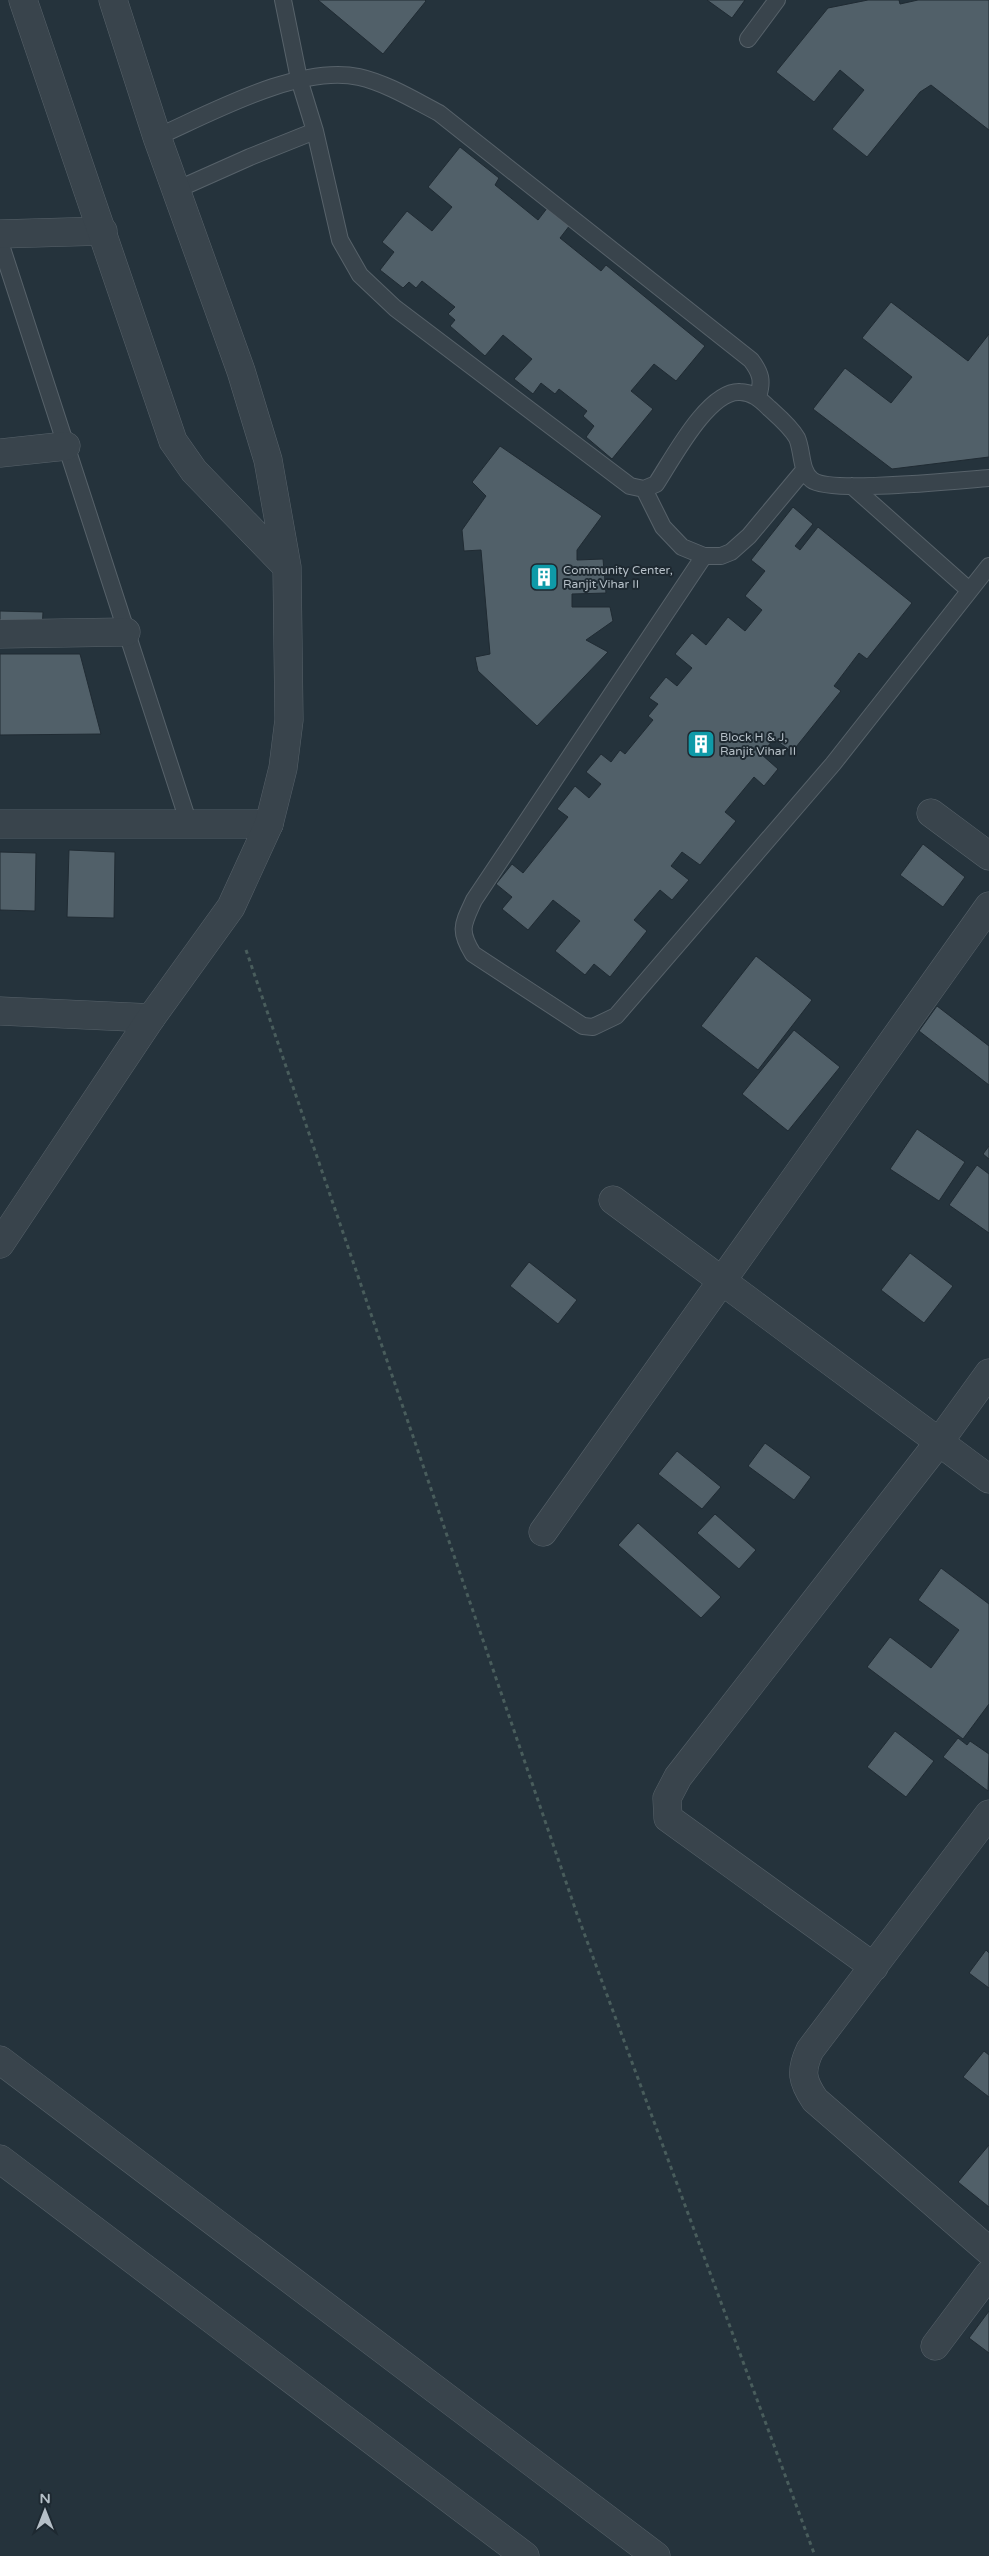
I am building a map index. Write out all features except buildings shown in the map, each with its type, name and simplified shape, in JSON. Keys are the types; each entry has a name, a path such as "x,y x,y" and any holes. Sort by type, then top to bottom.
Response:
{"street":[{"path":"23,0 173,441 194,471 287,568"},
{"path":"0,1244 8,1222 231,907 269,824 283,768 289,720 287,568 268,460 241,371 157,137 113,0"},
{"path":"0,234 103,231"},
{"path":"0,453 66,446"},
{"path":"0,634 126,632"},
{"path":"931,813 989,856"},
{"path":"0,824 269,824"},
{"path":"543,1532 989,906"},
{"path":"0,1011 152,1018"},
{"path":"613,1200 989,1479"},
{"path":"874,1967 668,1818 667,1798 678,1777 939,1442 989,1373"},
{"path":"989,1814 810,2050 804,2064 804,2085 815,2100 989,2251"},
{"path":"0,2060 656,2556"},
{"path":"0,2159 525,2556"},
{"path":"935,2346 989,2274"}],"lane":[{"path":"283,0 299,79 315,131 340,240 360,276 395,308 630,486 644,489 656,484 708,407 725,396 739,391 758,397 794,433 804,470 812,481 827,485 852,486 989,478"},
{"path":"748,39 778,0"},
{"path":"157,137 234,103 299,79 330,75 359,77 404,95 439,113 751,360 759,371 762,384 758,397"},
{"path":"176,190 315,131"},
{"path":"0,242 189,824"},
{"path":"644,489 663,527 682,547 704,556 722,556 731,552 749,536 804,470"},
{"path":"852,486 968,590"},
{"path":"704,556 474,900 462,925 464,940 473,954 583,1026 592,1027 616,1016 833,764 968,590 989,566"}],"path":[{"path":"231,907 577,1914 815,2556"}],"place":[{"name":"Community Center, Ranjit Vihar II","path":"544,577"},
{"name":"Block H & J, Ranjit Vihar II","path":"701,744"}]}
